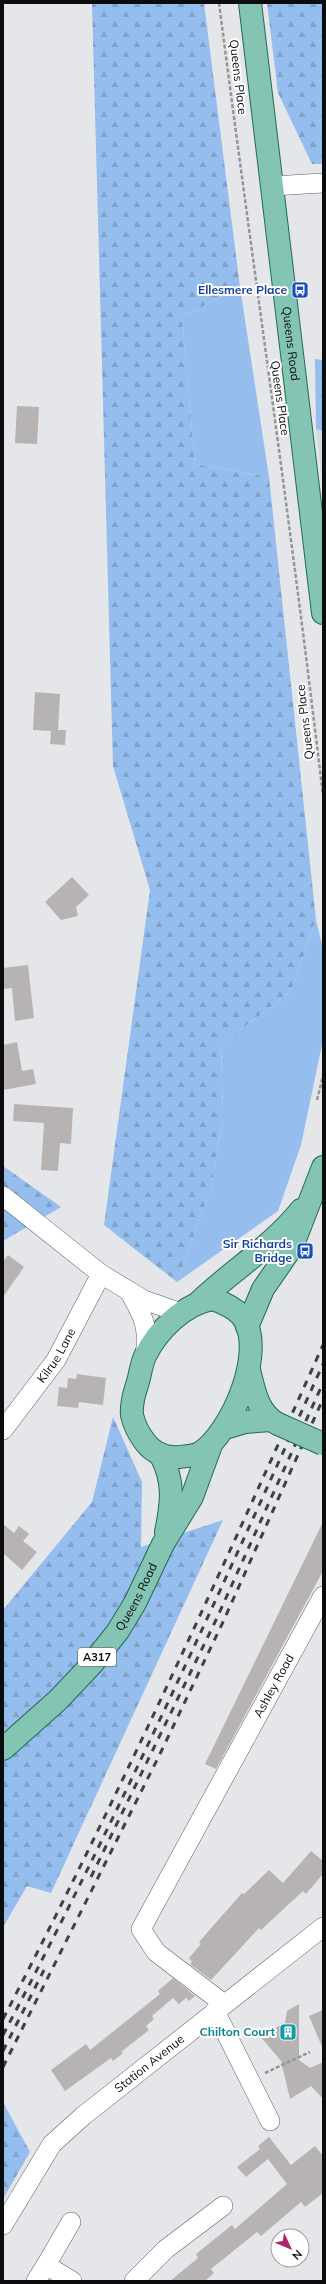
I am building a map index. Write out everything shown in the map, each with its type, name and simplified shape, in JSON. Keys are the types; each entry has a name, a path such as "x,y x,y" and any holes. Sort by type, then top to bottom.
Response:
{"main road":[{"name":"Queens Road","path":"250,3 323,613"},
{"path":"247,1328 263,1289 292,1247 304,1221 309,1200 323,1167"},
{"path":"200,1301 213,1299 225,1303 242,1316 250,1341 249,1370 244,1388 224,1428 211,1445 199,1454 172,1458 160,1454 148,1446 139,1434 132,1414 134,1398 145,1356 162,1333 181,1313 200,1301 227,1276 278,1237 309,1200"},
{"path":"249,1370 257,1401 275,1422"},
{"path":"224,1428 245,1422 275,1422 323,1444"},
{"name":"Queens Road","path":"3,1749 58,1700 92,1664 113,1637 135,1603 163,1544 192,1498 211,1445"},
{"name":"Queens Road","path":"160,1454 166,1466 172,1489 171,1508 163,1544"}],"street":[{"path":"272,186 323,183"},
{"path":"3,1196 101,1274 130,1293 144,1300 181,1313"},
{"name":"Kilrue Lane","path":"3,1430 56,1360 101,1274"},
{"path":"130,1293 144,1321 148,1336 145,1356"},
{"name":"Ashley Road","path":"220,2007 156,1952 141,1929 226,1776 323,1596"},
{"name":"Station Avenue","path":"3,2225 52,2144 83,2116 323,1927"},
{"path":"220,2007 250,2080 270,2121"},
{"path":"134,2281 166,2249 224,2206"},
{"path":"71,2222 41,2273 72,2281"}],"path":[{"name":"Queens Place","path":"219,3 267,371 300,598 323,796"},
{"path":"318,1100 323,1076"},
{"path":"250,2080 310,2052"}],"shaded area":[{"path":"316,429 323,431 323,485 321,472"}],"green space":[{"path":"92,3 204,3 240,287 182,317 195,464 269,477 316,920 291,992 221,1044 223,1119 211,1188 177,1282 104,1225 150,890 113,766"},
{"path":"267,3 323,3 323,164 312,164 278,93"},
{"path":"240,287 269,477 195,464 182,317"},
{"path":"315,359 323,360 323,431 316,429"},
{"path":"316,920 323,949 323,1040 301,1145 278,1211 177,1282 211,1188 223,1119 221,1044 291,992"},
{"path":"3,1166 61,1207 3,1241"},
{"path":"113,1417 142,1482 141,1547 223,1520 51,1893 27,1886 3,1927 3,1610 92,1502"},
{"path":"3,2102 30,2152 3,2199"}],"building":[{"path":"17,406 39,407 37,444 15,443"},
{"path":"35,692 60,694 58,730 66,730 65,745 50,744 51,731 33,730"},
{"path":"72,877 89,895 76,907 78,916 61,920 45,902"},
{"path":"28,965 34,1018 15,1021 12,988 3,989 3,968"},
{"path":"17,1042 22,1071 33,1069 36,1084 3,1090 3,1045"},
{"path":"14,1104 73,1108 71,1144 60,1143 58,1171 41,1170 44,1123 13,1121"},
{"path":"8,1255 24,1267 3,1297 3,1262"},
{"path":"77,1374 106,1378 103,1405 79,1402 78,1408 57,1406 59,1387 67,1388 68,1378 76,1379"},
{"path":"323,1522 323,1571 216,1769 205,1764"},
{"path":"3,1524 14,1533 19,1526 29,1534 23,1541 37,1552 22,1570 3,1553"},
{"path":"311,1851 323,1861 323,1874 306,1894 303,1891 261,1930 259,1928 211,1980 190,1964 192,1962 189,1958 201,1944 199,1942 242,1893 244,1894 269,1870 283,1883"},
{"path":"173,1978 195,1996 189,2001 186,1998 179,2004 173,1998 152,2016 154,2019 146,2026 149,2030 121,2052 123,2053 113,2061 111,2058 65,2091 51,2070 86,2044 90,2050 160,1994 158,1991"},
{"path":"299,2004 299,2060 310,2068 323,2062 323,2099 311,2086 290,2099 281,2061 260,2036 285,2023 287,2011"},
{"path":"323,2010 323,2049 309,2016"},
{"path":"269,2137 291,2165 315,2146 323,2156 323,2193 305,2207 301,2202 261,2236 257,2232 211,2269 214,2273 205,2281 170,2281 198,2258 196,2254 232,2225 235,2229 287,2184 268,2159 246,2177 237,2167 260,2149 258,2146"}],"railway":[{"path":"3,2019 46,1936 168,1684 323,1345"},
{"path":"3,2035 88,1869 128,1786 208,1618 323,1364"},
{"path":"91,1877 216,1620 323,1383"},
{"path":"3,2067 159,1756 223,1622 323,1399"},
{"path":"3,2051 44,1970"}],"place":[{"name":"Ellesmere Place","path":"300,290"},
{"name":"Sir Richards Bridge","path":"305,1251"},
{"name":"Chilton Court","path":"288,2032"}]}
